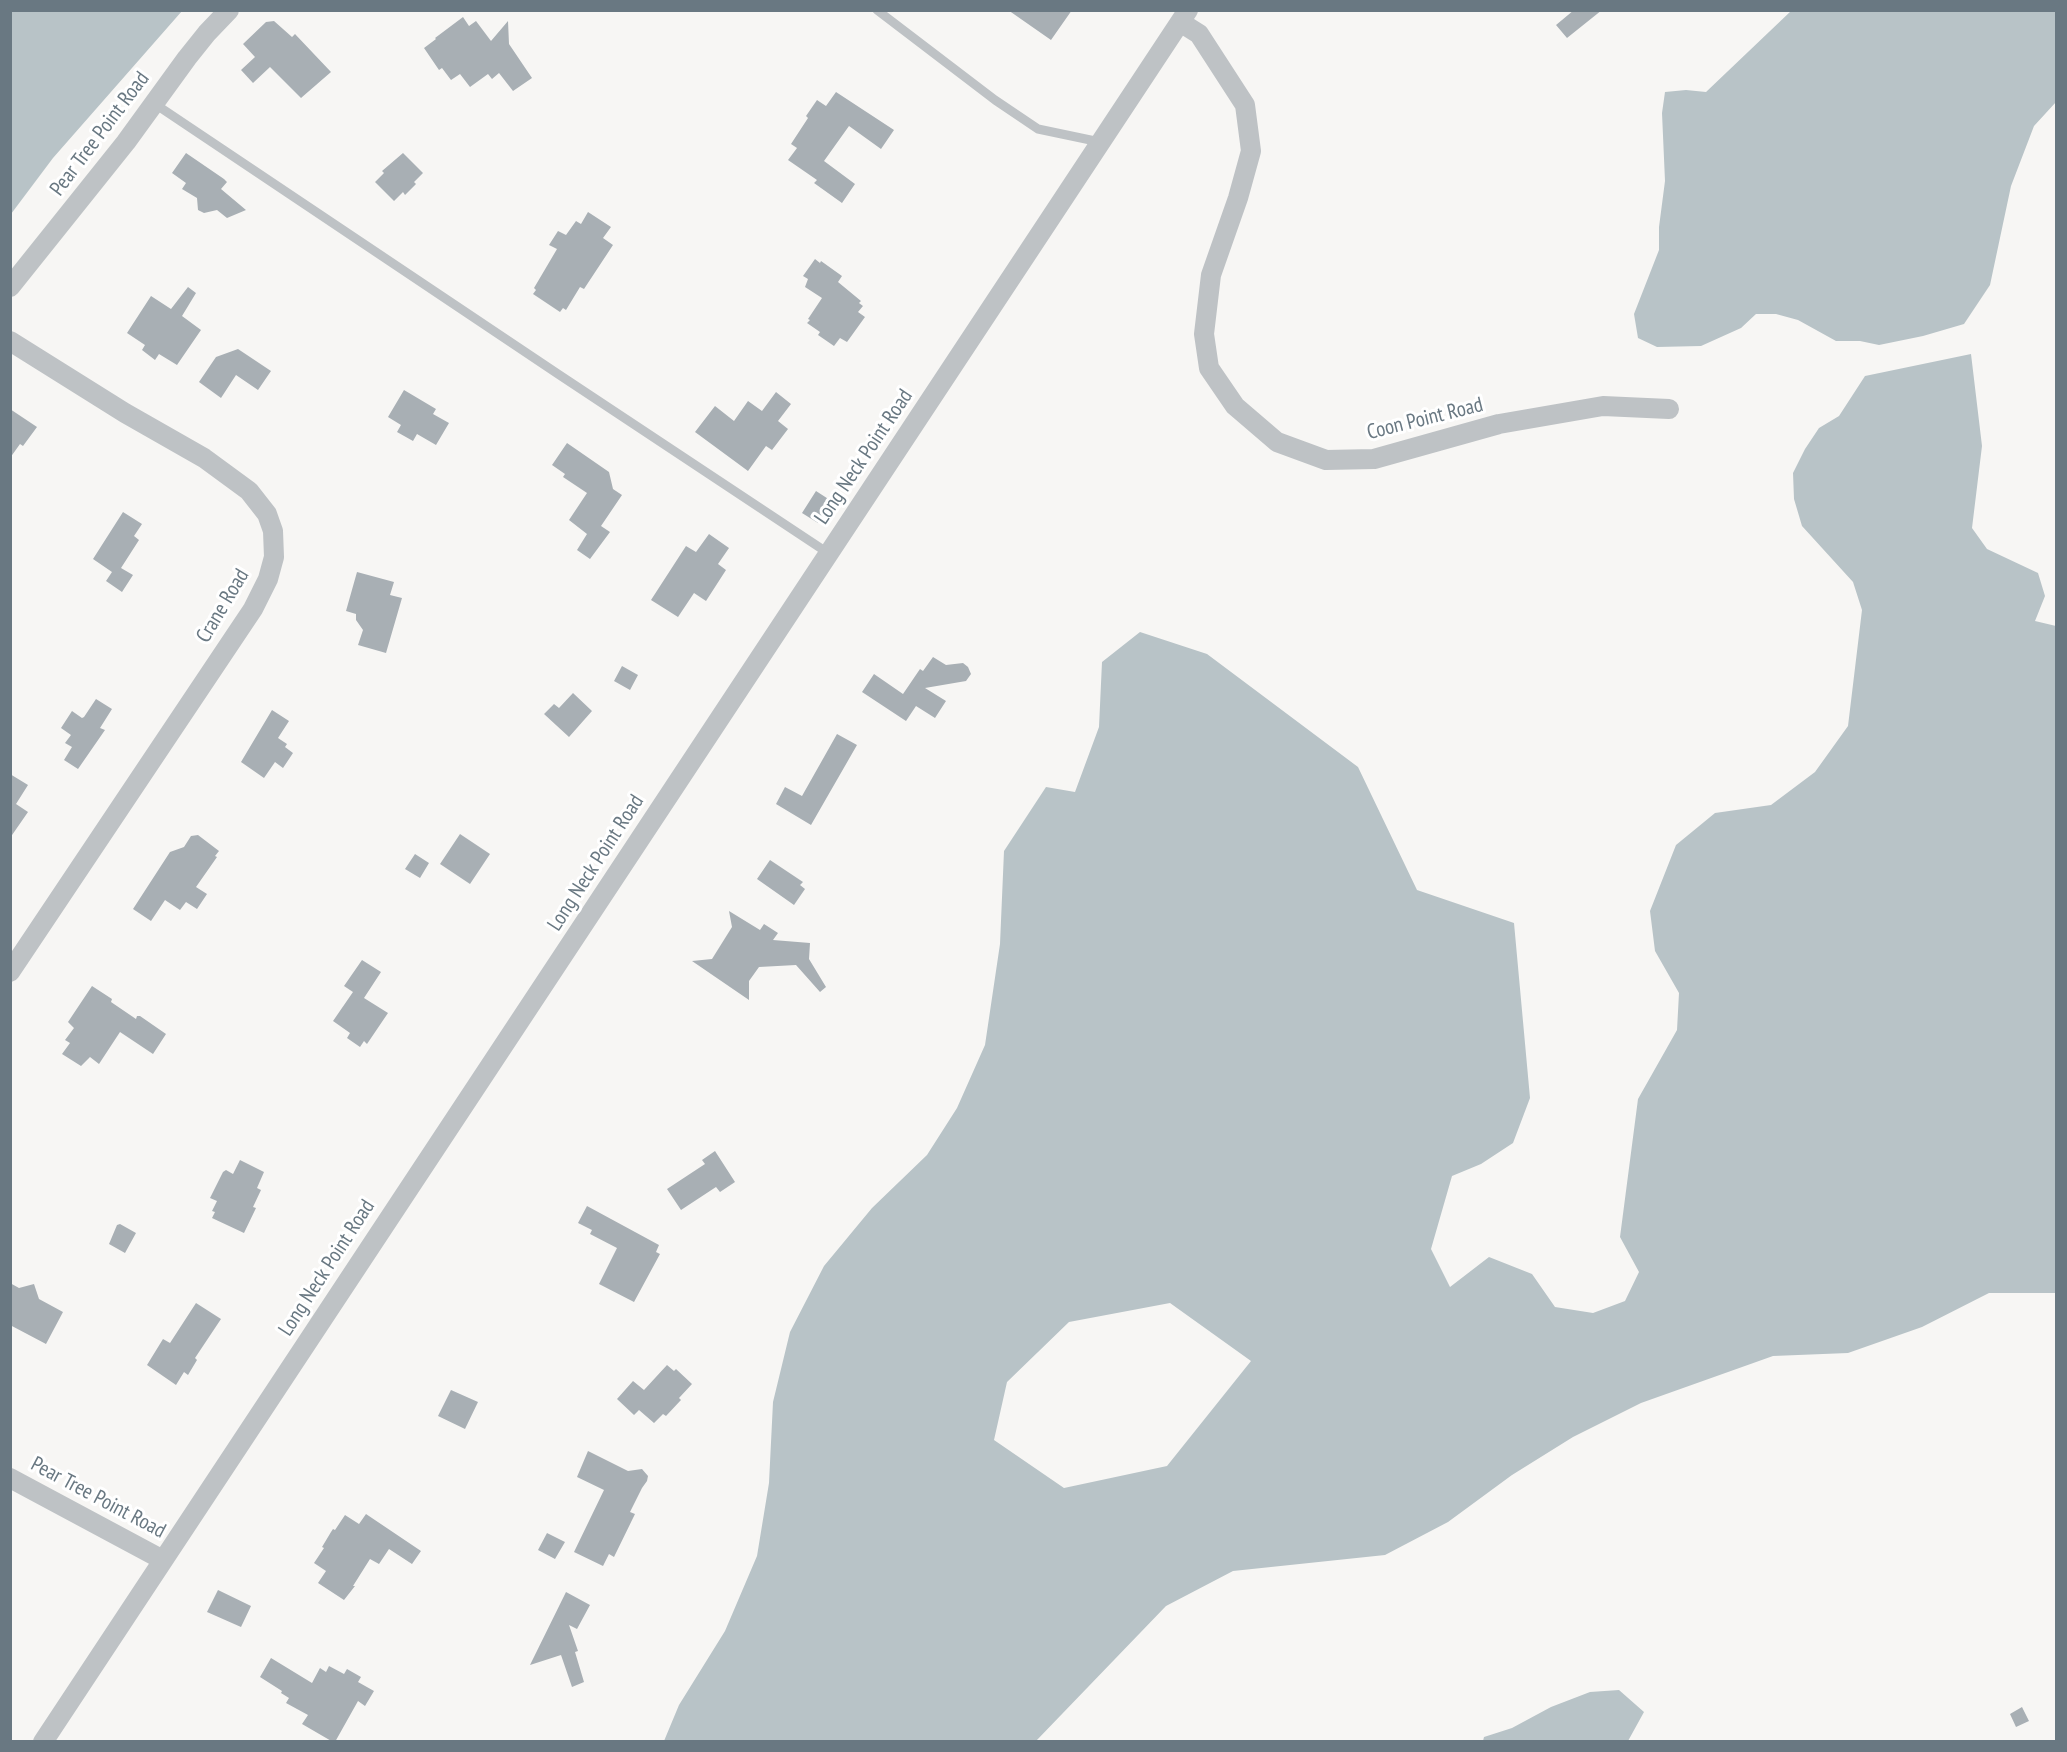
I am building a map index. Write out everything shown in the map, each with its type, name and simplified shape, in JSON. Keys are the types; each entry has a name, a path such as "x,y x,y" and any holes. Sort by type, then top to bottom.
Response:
{"street":[{"name":"Pear Tree Point Road","path":"10,287 154,105 187,58 229,10"},
{"name":"Long Neck Point Road","path":"43,1742 1184,16"},
{"name":"Coon Point Road","path":"1184,16 1199,34 1245,105 1251,152 1238,198 1211,275 1204,334 1209,368 1235,406 1277,442 1326,460 1374,459 1499,424 1603,406 1669,409"},
{"name":"Crane Road","path":"10,341 125,413 204,458 249,491 267,514 273,531 274,556 268,579 253,609 10,972"},
{"name":"Pear Tree Point Road","path":"10,1478 163,1560"}],"lane":[{"path":"877,10 995,100 1038,129 1100,142"},
{"path":"154,105 828,553"}],"shaded area":[{"path":"11,10 182,11 53,158 11,214"},
{"path":"1791,11 2056,11 2056,102 2034,126 2011,186 1990,285 1964,324 1923,336 1879,345 1860,341 1836,341 1798,320 1776,314 1756,314 1741,328 1701,346 1657,347 1638,338 1634,314 1659,250 1659,227 1665,181 1662,113 1665,92 1686,90 1706,92"},
{"path":"1971,354 1982,446 1972,528 1987,549 2038,573 2045,596 2035,621 2056,626 2056,1293 1989,1293 1922,1327 1848,1353 1773,1356 1641,1403 1573,1437 1512,1475 1448,1522 1385,1555 1233,1571 1166,1606 1036,1741 664,1741 679,1705 725,1631 757,1556 769,1483 773,1402 790,1332 824,1266 872,1208 927,1155 957,1108 985,1045 1000,944 1004,851 1046,787 1075,792 1099,727 1102,662 1140,632 1207,654 1358,767 1417,890 1514,923 1530,1098 1513,1143 1481,1164 1452,1176 1431,1249 1450,1287 1489,1257 1532,1274 1555,1307 1593,1313 1625,1301 1639,1272 1620,1237 1638,1099 1677,1030 1679,993 1655,951 1650,911 1676,845 1715,813 1771,805 1815,772 1848,726 1862,610 1853,582 1802,526 1794,499 1793,473 1819,428 1839,416 1865,376","holes":["1170,1303 1251,1361 1167,1466 1064,1488 994,1440 1007,1382 1069,1322"]},
{"path":"1619,1690 1644,1712 1628,1741 1483,1741 1484,1737 1512,1728 1551,1707 1590,1692"}],"building":[{"path":"1008,10 1072,10 1051,40"},
{"path":"1574,10 1602,10 1567,38 1556,25"},
{"path":"463,17 469,26 476,21 491,41 508,21 509,44 532,78 513,91 499,73 492,79 488,74 470,87 460,74 451,80 442,68 439,70 424,48"},
{"path":"274,21 292,37 295,34 331,72 301,98 270,67 253,83 241,70 255,57 243,44 266,22"},
{"path":"836,92 894,130 881,149 849,126 824,161 855,184 842,203 814,183 817,180 788,160 797,148 791,144 817,100 826,106"},
{"path":"186,153 224,179 227,182 221,189 246,210 227,218 217,210 204,213 198,210 197,198 182,189 186,183 172,173"},
{"path":"403,153 423,173 405,195 403,192 394,201 375,182 384,173 382,171"},
{"path":"588,212 611,227 603,238 613,245 584,289 580,287 566,310 563,308 560,312 533,294 536,290 534,288 557,249 549,245 558,231 566,235 576,221 581,224"},
{"path":"815,259 842,276 838,282 861,301 859,303 863,306 858,312 865,317 847,342 840,338 834,346 818,335 820,332 807,323 822,298 805,287 808,279 803,276"},
{"path":"188,287 196,293 182,316 201,330 177,365 159,354 155,360 142,350 145,345 127,333 151,296 171,309"},
{"path":"238,349 271,371 258,390 236,375 221,398 199,382 216,357"},
{"path":"404,390 436,409 433,414 449,423 436,445 417,434 413,441 397,432 401,425 388,417"},
{"path":"776,392 791,404 778,421 788,429 772,450 766,446 748,471 695,432 715,406 734,421 748,401 762,411"},
{"path":"10,409 37,427 23,446 20,444 10,458"},
{"path":"567,443 609,472 613,489 622,495 601,526 610,532 590,559 577,550 587,534 569,520 587,493 563,477 565,474 552,465"},
{"path":"816,491 833,502 818,523 802,513"},
{"path":"123,512 142,524 134,536 139,540 121,568 133,575 122,592 106,581 112,572 93,559"},
{"path":"709,534 729,548 718,564 726,570 706,601 694,593 678,617 651,600 686,546 696,552"},
{"path":"357,572 394,582 390,595 402,598 386,653 358,645 363,630 356,620 356,614 346,611"},
{"path":"933,657 946,665 963,663 971,674 966,681 925,688 946,701 935,718 916,706 906,721 862,692 874,674 903,694 920,669 923,671"},
{"path":"622,666 638,675 630,690 614,681"},
{"path":"573,693 592,711 569,737 544,714 554,704 559,708"},
{"path":"96,699 112,709 100,728 105,730 78,769 64,760 72,747 65,743 71,735 61,728 72,711 84,717"},
{"path":"272,710 289,721 278,738 287,744 285,747 293,753 283,768 275,762 264,778 241,762"},
{"path":"837,734 857,745 811,825 776,804 785,787 802,796"},
{"path":"10,774 28,785 16,804 28,812 10,838"},
{"path":"460,834 490,854 470,884 440,864"},
{"path":"198,835 219,851 196,887 207,894 197,909 186,902 180,910 165,900 151,921 133,909 170,852 184,847 191,836"},
{"path":"415,854 429,863 420,878 405,869"},
{"path":"770,860 803,882 800,885 805,889 794,905 757,879"},
{"path":"729,911 760,930 764,924 778,933 773,940 810,943 809,959 826,987 820,992 796,965 759,967 749,981 749,1000 692,961 712,959 732,927"},
{"path":"362,960 381,972 364,998 388,1013 367,1044 364,1041 360,1047 347,1038 350,1033 333,1021 353,992 344,986"},
{"path":"92,986 136,1019 140,1016 166,1034 153,1054 120,1032 99,1064 90,1057 81,1066 62,1054 70,1043 65,1040 74,1028 68,1022"},
{"path":"715,1151 735,1182 720,1192 716,1187 681,1210 667,1189 705,1164 702,1160"},
{"path":"240,1160 264,1172 257,1188 261,1190 253,1207 256,1208 244,1233 212,1218 215,1212 212,1211 217,1201 210,1198 223,1172 226,1170 233,1174"},
{"path":"587,1206 659,1245 656,1252 660,1254 634,1302 599,1284 617,1248 590,1234 592,1230 578,1223"},
{"path":"120,1224 136,1233 125,1253 109,1244 117,1225"},
{"path":"10,1283 19,1288 34,1284 39,1299 63,1312 46,1344 10,1325"},
{"path":"196,1303 221,1319 195,1358 197,1360 188,1375 184,1372 176,1385 147,1365 163,1339 170,1343"},
{"path":"667,1365 674,1371 676,1369 692,1384 666,1416 663,1414 654,1423 639,1410 634,1415 617,1399 633,1381 644,1390"},
{"path":"451,1390 478,1402 465,1429 438,1416"},
{"path":"588,1451 628,1471 642,1469 648,1476 630,1512 635,1514 614,1557 609,1554 603,1566 574,1552 604,1490 577,1477"},
{"path":"366,1514 421,1551 412,1564 389,1549 379,1564 370,1559 344,1600 318,1583 326,1571 314,1563 331,1532 335,1530 345,1515 359,1524"},
{"path":"547,1533 565,1542 555,1559 538,1550"},
{"path":"218,1590 251,1606 241,1627 207,1612"},
{"path":"566,1592 590,1605 577,1629 569,1625 578,1651 575,1652 584,1682 572,1687 561,1655 530,1665"},
{"path":"271,1658 312,1683 320,1668 326,1672 329,1666 344,1674 347,1669 361,1677 358,1682 374,1691 365,1706 358,1701 333,1742 302,1724 308,1715 286,1703 289,1698 281,1693 282,1691 260,1677"},
{"path":"2022,1707 2029,1721 2016,1727 2010,1714"}]}
